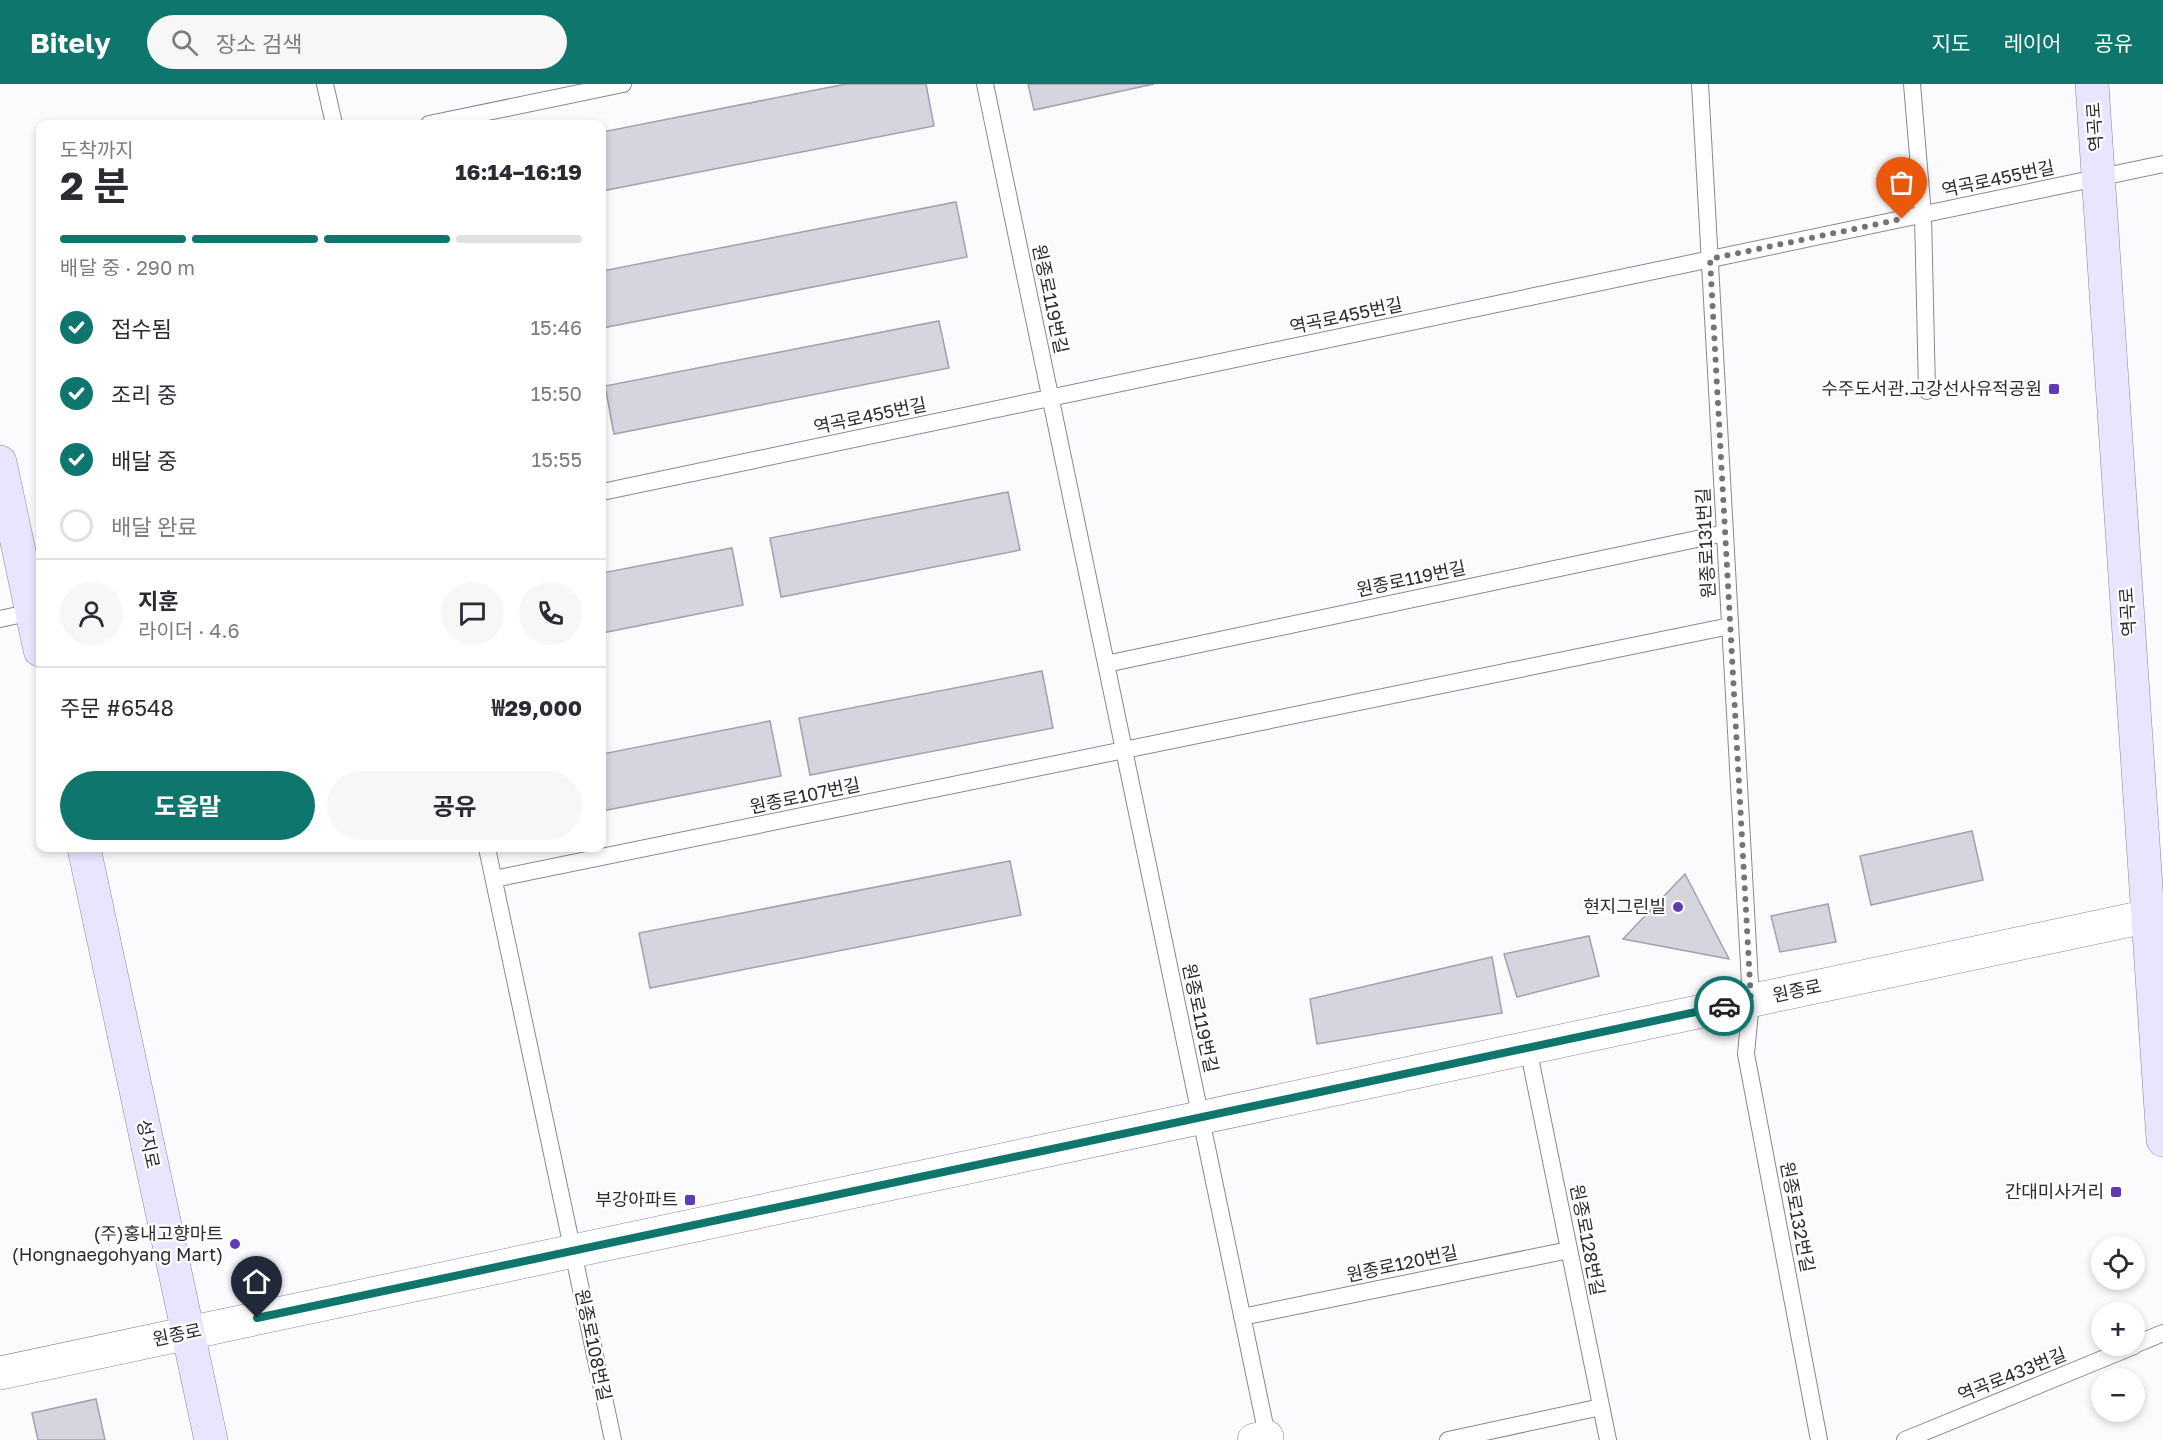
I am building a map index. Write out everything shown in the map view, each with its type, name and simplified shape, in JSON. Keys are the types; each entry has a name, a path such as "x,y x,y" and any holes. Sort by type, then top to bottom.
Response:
{"street":[{"name":"역곡로","path":"2092,84 2156,916 2163,1140"},
{"path":"0,462 36,611"},
{"name":"성지로","path":"85,852 211,1440"},
{"name":"원종로","path":"0,1373 2156,916"}],"lane":[{"path":"325,84 333,120"},
{"path":"448,120 623,84"},
{"name":"원종로119번길","path":"985,84 1200,1118"},
{"name":"원종로131번길","path":"1700,84 1751,1001"},
{"path":"1912,84 1923,215 1927,391"},
{"name":"역곡로455번길","path":"606,491 2163,164"},
{"name":"원종로119번길","path":"1106,664 1725,533"},
{"path":"0,619 36,611"},
{"path":"1124,750 1730,626"},
{"name":"원종로107번길","path":"494,879 1124,750"},
{"path":"488,852 573,1251"},
{"name":"원종로132번길","path":"1751,1001 1746,1054 1819,1440"},
{"name":"원종로128번길","path":"1528,1048 1608,1440"},
{"path":"1200,1118 1242,1317 1263,1439"},
{"name":"원종로120번길","path":"1242,1317 1569,1250"},
{"name":"원종로108번길","path":"573,1251 613,1440"},
{"name":"역곡로433번길","path":"2145,1341 2163,1334"},
{"name":"역곡로433번길","path":"1905,1440 2107,1356"},
{"path":"1448,1440 1601,1407"}],"building":[{"path":"846,84 926,84 934,126 606,190 606,131"},
{"path":"1028,84 1154,84 1034,110"},
{"path":"956,202 967,257 606,327 606,270"},
{"path":"939,321 949,368 614,434 606,386"},
{"path":"1008,492 1020,550 781,597 770,538"},
{"path":"732,548 743,605 606,632 606,572"},
{"path":"1042,671 1053,728 810,775 799,718"},
{"path":"770,721 781,776 606,810 606,753"},
{"path":"1972,831 1983,880 1871,905 1860,856"},
{"path":"1010,861 1021,915 650,988 639,933"},
{"name":"현지그린빌","path":"1685,874 1729,959 1623,939"},
{"path":"1828,904 1836,942 1780,952 1771,916"},
{"path":"1589,936 1599,976 1517,997 1504,954"},
{"path":"1492,957 1502,1013 1317,1044 1310,999"},
{"path":"96,1399 105,1440 38,1440 32,1413"}],"way so far":[{"path":"1724,1006 1751,1001 1710,259 1902,219"}],"place":[{"name":"수주도서관.고강선사유적공원","path":"2054,389"},
{"name":"현지그린빌","path":"1678,907"},
{"name":"간대미사거리","path":"2116,1192"},
{"name":"부강아파트","path":"690,1200"},
{"name":"(주)홍내고향마트 (Hongnaegohyang Mart)","path":"235,1244"}],"route":[{"path":"257,1318 1724,1006"}]}
